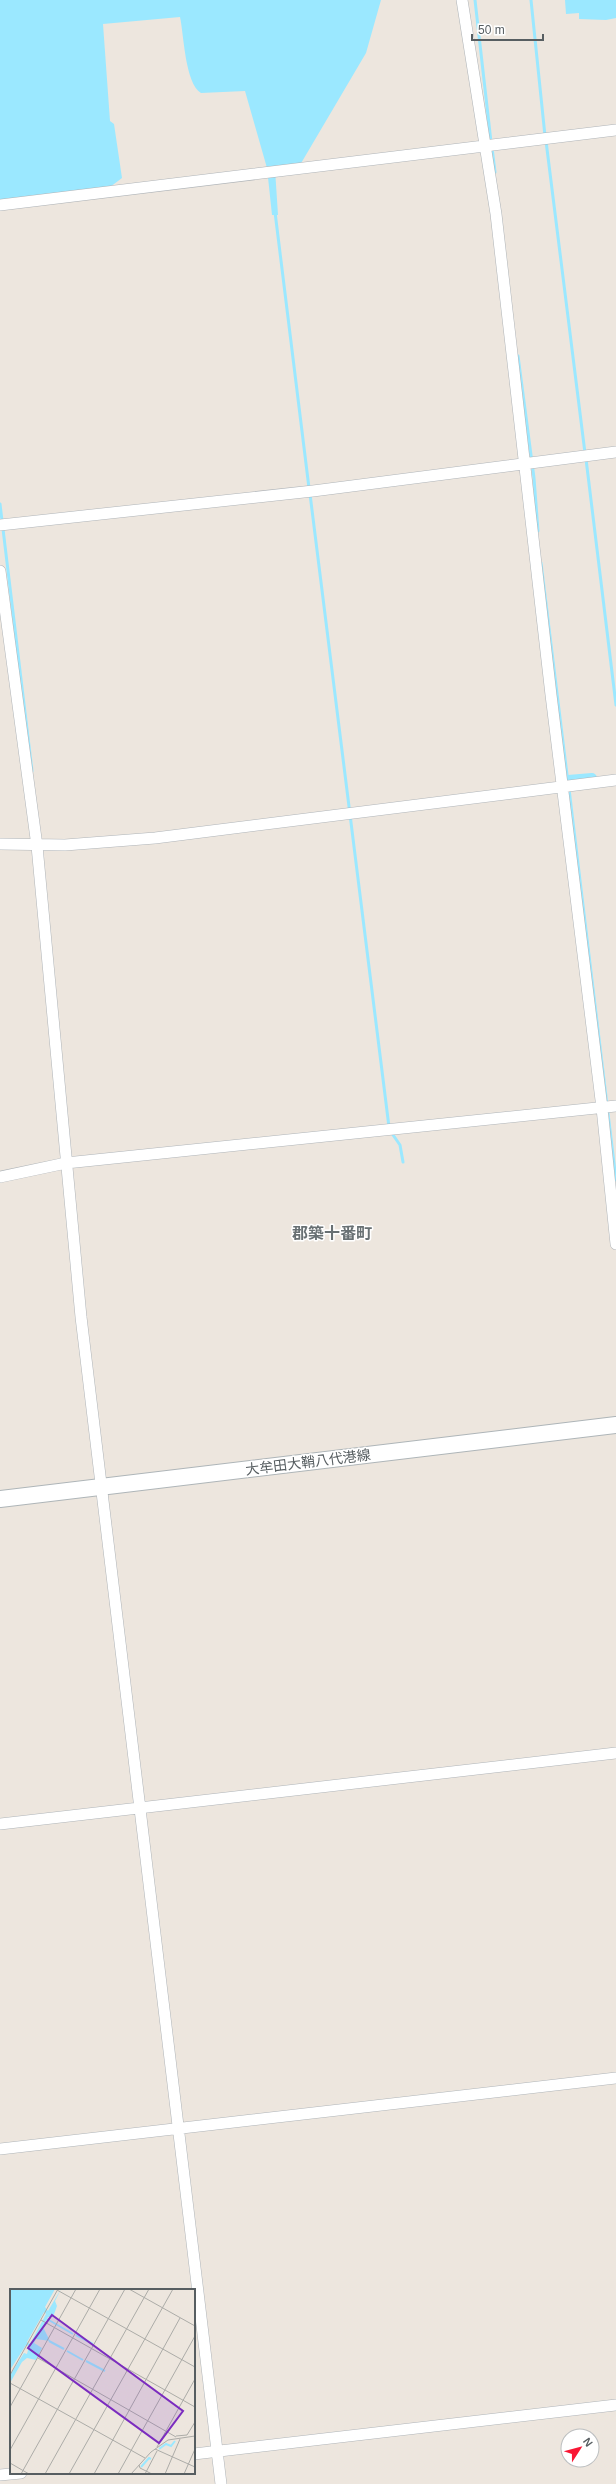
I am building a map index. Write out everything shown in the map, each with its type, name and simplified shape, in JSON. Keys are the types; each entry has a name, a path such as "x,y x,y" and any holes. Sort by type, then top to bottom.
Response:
{"main road":[{"name":"大牟田大鞘八代港線","path":"0,1499 616,1425"}],"street":[{"path":"462,0 492,147 568,787 616,1244"},
{"path":"0,205 492,147 616,130"},
{"path":"3,525 309,491 616,452"},
{"path":"0,571 37,846 81,1317 103,1486 221,2484"},
{"path":"0,844 37,846 155,838 348,815 616,780"},
{"path":"0,1177 66,1163 616,1106"},
{"path":"0,1824 616,1752"},
{"path":"0,2149 616,2078"},
{"path":"195,2454 616,2405"},
{"path":"0,2475 10,2474"}],"water":[{"path":"0,0 381,0 366,53 300,165 275,169 278,215 272,215 267,168 245,91 201,93 196,88 188,70 180,17 103,24 110,121 114,124 122,178 110,187 0,201"},
{"path":"565,0 616,0 616,18 606,20 579,19 579,13 566,14"}],"waterway":[{"path":"475,0 491,142"},
{"path":"531,0 545,136"},
{"path":"546,141 585,453"},
{"path":"492,148 495,172"},
{"path":"275,212 309,488"},
{"path":"518,356 534,478 538,531"},
{"path":"586,459 616,705"},
{"path":"310,494 389,1127"},
{"path":"0,504 32,771"},
{"path":"541,563 568,783"},
{"path":"568,780 592,778"},
{"path":"569,789 616,1180"},
{"path":"391,1132 400,1145 403,1162"}],"district":[{"name":"郡築十番町","path":"332,1233"}]}
